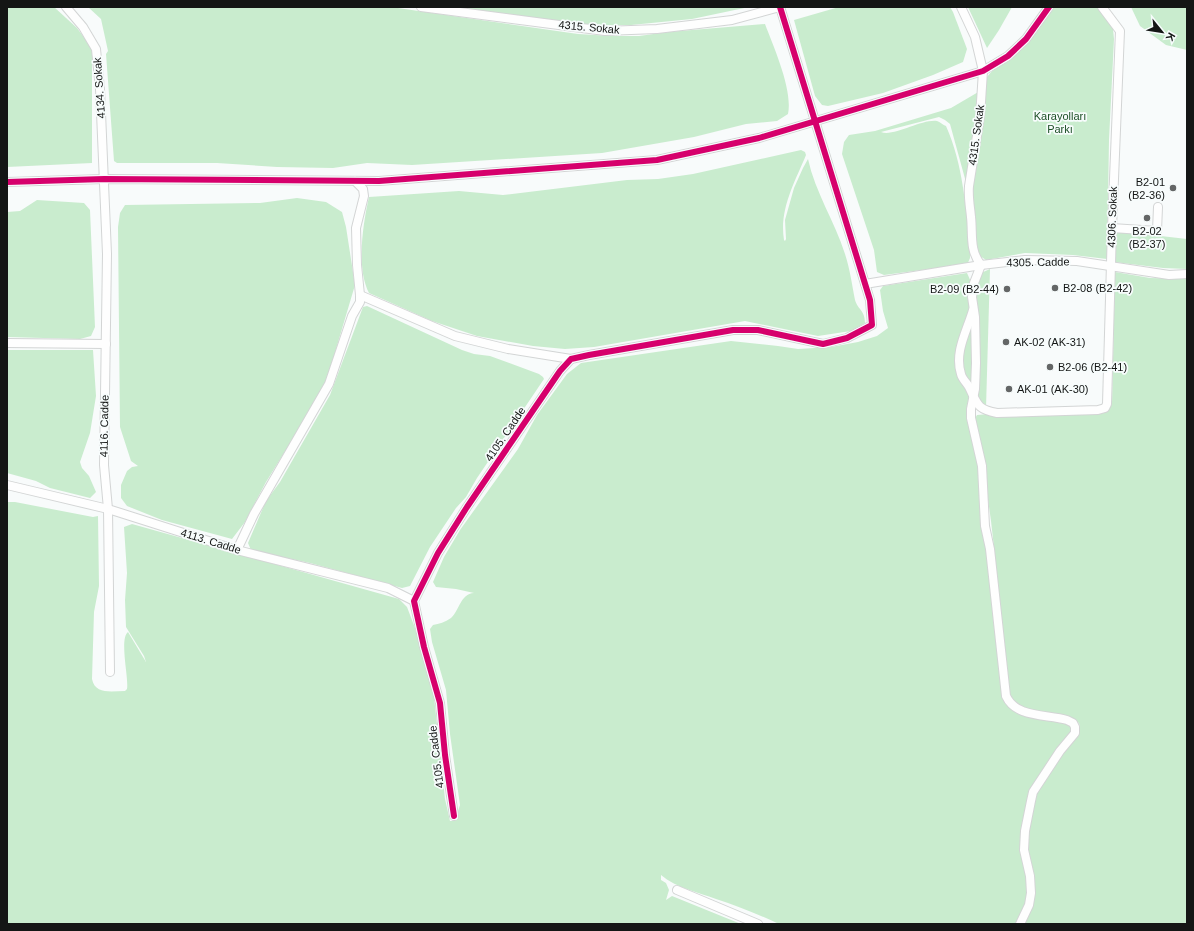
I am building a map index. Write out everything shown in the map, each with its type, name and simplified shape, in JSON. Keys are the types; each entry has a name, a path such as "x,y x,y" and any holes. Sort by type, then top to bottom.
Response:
{"street":[{"name":"4134. Sokak","path":"66,7 83,27 96,49 104,179"},
{"name":"4315. Sokak","path":"420,7 605,31 657,29 732,20 780,7"},
{"path":"360,295 455,336 508,349 570,359 589,354 733,330 758,330 822,344 847,338 872,325 870,300 780,7"},
{"name":"4315. Sokak","path":"961,7 974,37 983,72 980,117 968,197 971,217 972,246 976,259 980,265"},
{"path":"7,182 104,179 379,181 657,160 759,138 815,120 983,72 1008,56 1026,39 1049,7"},
{"name":"4306. Sokak","path":"973,397 978,405 984,410 997,413 1098,410 1105,408 1108,404 1112,228 1120,31 1102,7"},
{"name":"4116. Cadde","path":"104,179 107,254 104,465 108,509 110,672"},
{"path":"237,550 254,514 329,384 352,316 360,302 356,265 356,228 364,196 363,189 355,180"},
{"path":"1112,228 1157,231 1158,207"},
{"name":"4305. Cadde","path":"865,284 980,265 1025,260 1077,261 1169,275 1187,274"},
{"path":"980,265 974,283 972,297 975,317 976,362 975,389 971,409 971,418 982,466 985,526 990,549 1006,696 1012,705 1020,711 1067,720 1073,723 1075,727 1074,733 1060,750 1033,792 1025,831 1024,850 1030,876 1031,893 1029,905 1020,924"},
{"path":"973,307 960,346 959,363 961,375 969,386 973,397"},
{"path":"7,343 106,344"},
{"name":"4105. Cadde","path":"454,816 445,755 440,703 424,647 414,601 438,553 467,507 570,359"},
{"name":"4113. Cadde","path":"7,485 108,509 237,550 388,588 414,601"},
{"path":"677,890 758,924"}],"green space":[{"path":"7,7 54,7 77,28 92,48 92,163 7,167"},
{"path":"88,7 391,7 578,34 612,36 639,36 668,32 765,24 782,69 788,93 788,114 777,121 746,124 694,137 602,153 412,165 367,163 333,168 277,167 217,163 117,163 114,161 106,54 108,51 101,19"},
{"path":"456,7 749,7 692,19 631,25 590,25"},
{"path":"839,7 950,7 967,49 963,62 933,75 883,93 828,106 822,105 815,96 794,20"},
{"path":"968,7 1012,7 987,48"},
{"name":"Karayolları Parkı","path":"1052,7 1099,7 1113,29 1114,39 1109,140 1107,259 1073,255 1025,253 986,260 980,256 975,248 971,194 987,77 999,65 1030,40"},
{"path":"1131,7 1187,7 1187,50 1166,45 1140,26"},
{"path":"980,91 967,186 950,124 945,120 939,117 881,132 893,132 931,121 937,121 946,126 956,155 963,186 970,249 970,258 967,265 884,275 877,272 874,250 842,154 844,142 849,135 875,131 951,108"},
{"path":"801,150 805,152 806,155 786,207 783,229 784,240 785,241 786,239 785,220 794,188 808,159 815,183 841,242 850,271 855,300 865,319 865,323 851,331 818,336 745,321 594,347 565,349 533,346 477,336 432,321 369,293 365,283 362,245 369,197 459,191 503,195 627,180 658,179 693,174"},
{"path":"297,198 326,202 342,212 346,227 355,285 323,390 266,482 245,522 232,539 162,520 127,506 121,498 121,485 127,471 132,467 138,466 131,461 120,427 118,227 120,213 125,205 260,203"},
{"path":"37,200 84,203 90,210 95,327 91,336 80,339 7,337 7,212 20,211"},
{"path":"1115,232 1187,239 1187,269 1163,268 1114,262"},
{"path":"990,269 986,408 979,401 977,396 975,302 976,282 981,273"},
{"path":"1115,272 1150,278 1187,279 1187,924 1023,924 1032,905 1025,850 1033,796 1080,728 1079,723 1073,720 1023,709 1011,702 1004,669 1000,600 991,521 982,456 974,420 977,415 1109,408 1112,403"},
{"path":"967,273 971,282 970,314 957,356 970,399 1011,707 1071,724 1073,729 1044,770 1021,830 1027,871 1027,900 1015,924 779,924 740,907 680,886 661,875 661,880 666,883 669,890 666,900 672,896 741,924 7,924 7,502 15,502 93,517 98,516 99,586 94,612 92,679 94,684 100,690 125,691 127,689 124,642 125,636 128,632 146,662 144,656 126,627 125,600 127,573 124,527 132,524 399,599 407,607 415,628 434,697 445,799 450,821 455,821 460,805 450,734 446,690 432,642 430,629 433,625 442,623 451,618 463,599 469,594 474,593 436,587 433,582 444,557 460,530 518,449 537,415 567,374 581,363 731,341 798,349 831,347 858,342 877,336 888,328 883,311 880,290 883,286"},
{"path":"367,306 462,350 474,354 490,356 539,374 544,379 477,478 466,497 456,508 430,547 410,586 402,588 310,563 251,550 248,543 266,501 280,482 330,395 363,307"},
{"path":"973,318 973,384 970,384 961,370 966,332"},
{"path":"7,350 93,350 96,396 90,433 80,462 82,468 89,476 96,492 90,498 50,488 36,481 7,473"}],"cycle path":[{"path":"454,816 445,755 440,703 424,647 414,601 438,553 467,507 560,371 571,359 733,330 758,330 823,344 847,338 872,325 870,300 780,7"},
{"path":"7,182 104,179 379,181 657,160 759,138 983,71 1008,56 1026,39 1049,7"}],"place":[{"name":"B2-01 (B2-36)","path":"1173,188"},
{"name":"B2-02 (B2-37)","path":"1147,218"},
{"name":"B2-08 (B2-42)","path":"1055,288"},
{"name":"B2-09 (B2-44)","path":"1007,289"},
{"name":"AK-02 (AK-31)","path":"1006,342"},
{"name":"B2-06 (B2-41)","path":"1050,367"},
{"name":"AK-01 (AK-30)","path":"1009,389"}]}
